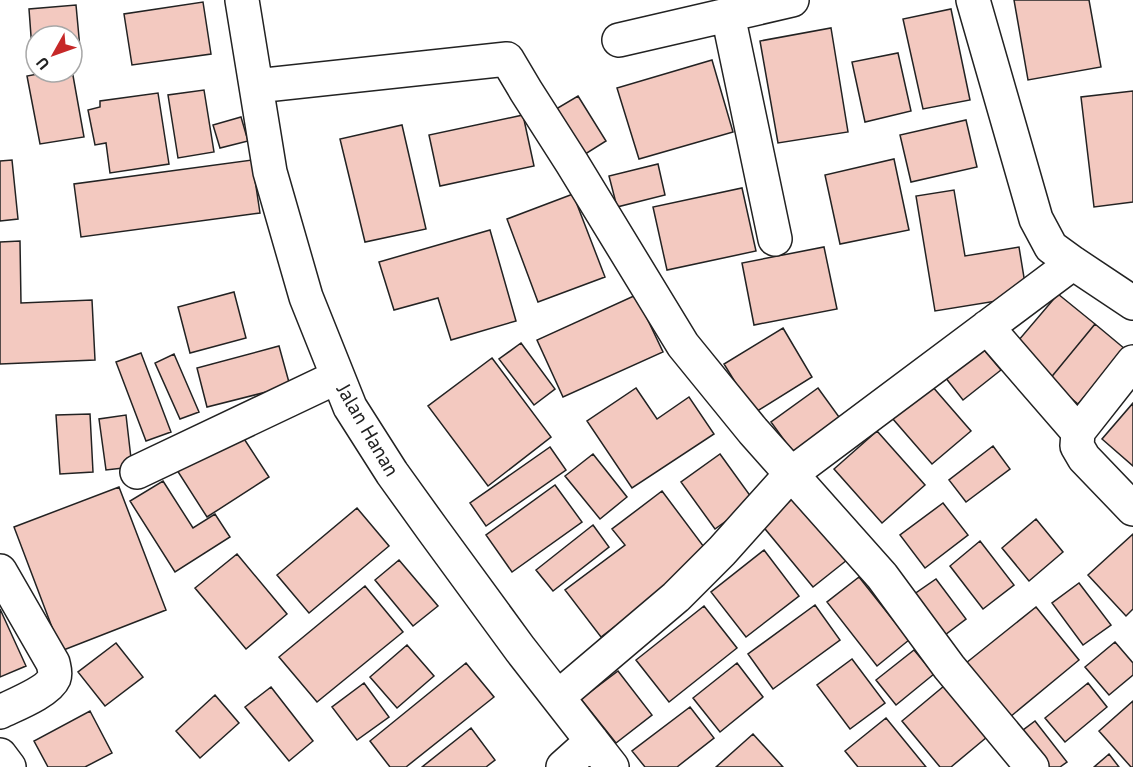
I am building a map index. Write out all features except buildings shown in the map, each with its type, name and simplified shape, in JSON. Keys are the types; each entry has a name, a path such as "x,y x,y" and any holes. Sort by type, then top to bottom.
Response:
{"street":[{"name":"Jalan Hanan","path":"242,0 270,172 306,297 350,407 399,483 520,649 612,767"},
{"path":"619,40 792,0"},
{"path":"973,0 1036,219 1051,247 1133,303"},
{"path":"728,15 775,239"},
{"path":"256,86 507,59 683,345 791,474 882,576 949,667 1032,767"},
{"path":"558,697 676,597 722,551 791,474 1073,263"},
{"path":"987,327 1078,432"},
{"path":"1133,362 1078,432 1077,446 1084,458 1133,509"},
{"path":"137,472 337,377"},
{"path":"0,571 55,670 51,683 43,690 0,712"},
{"path":"563,767 592,741"},
{"path":"0,755 9,767"}]}
